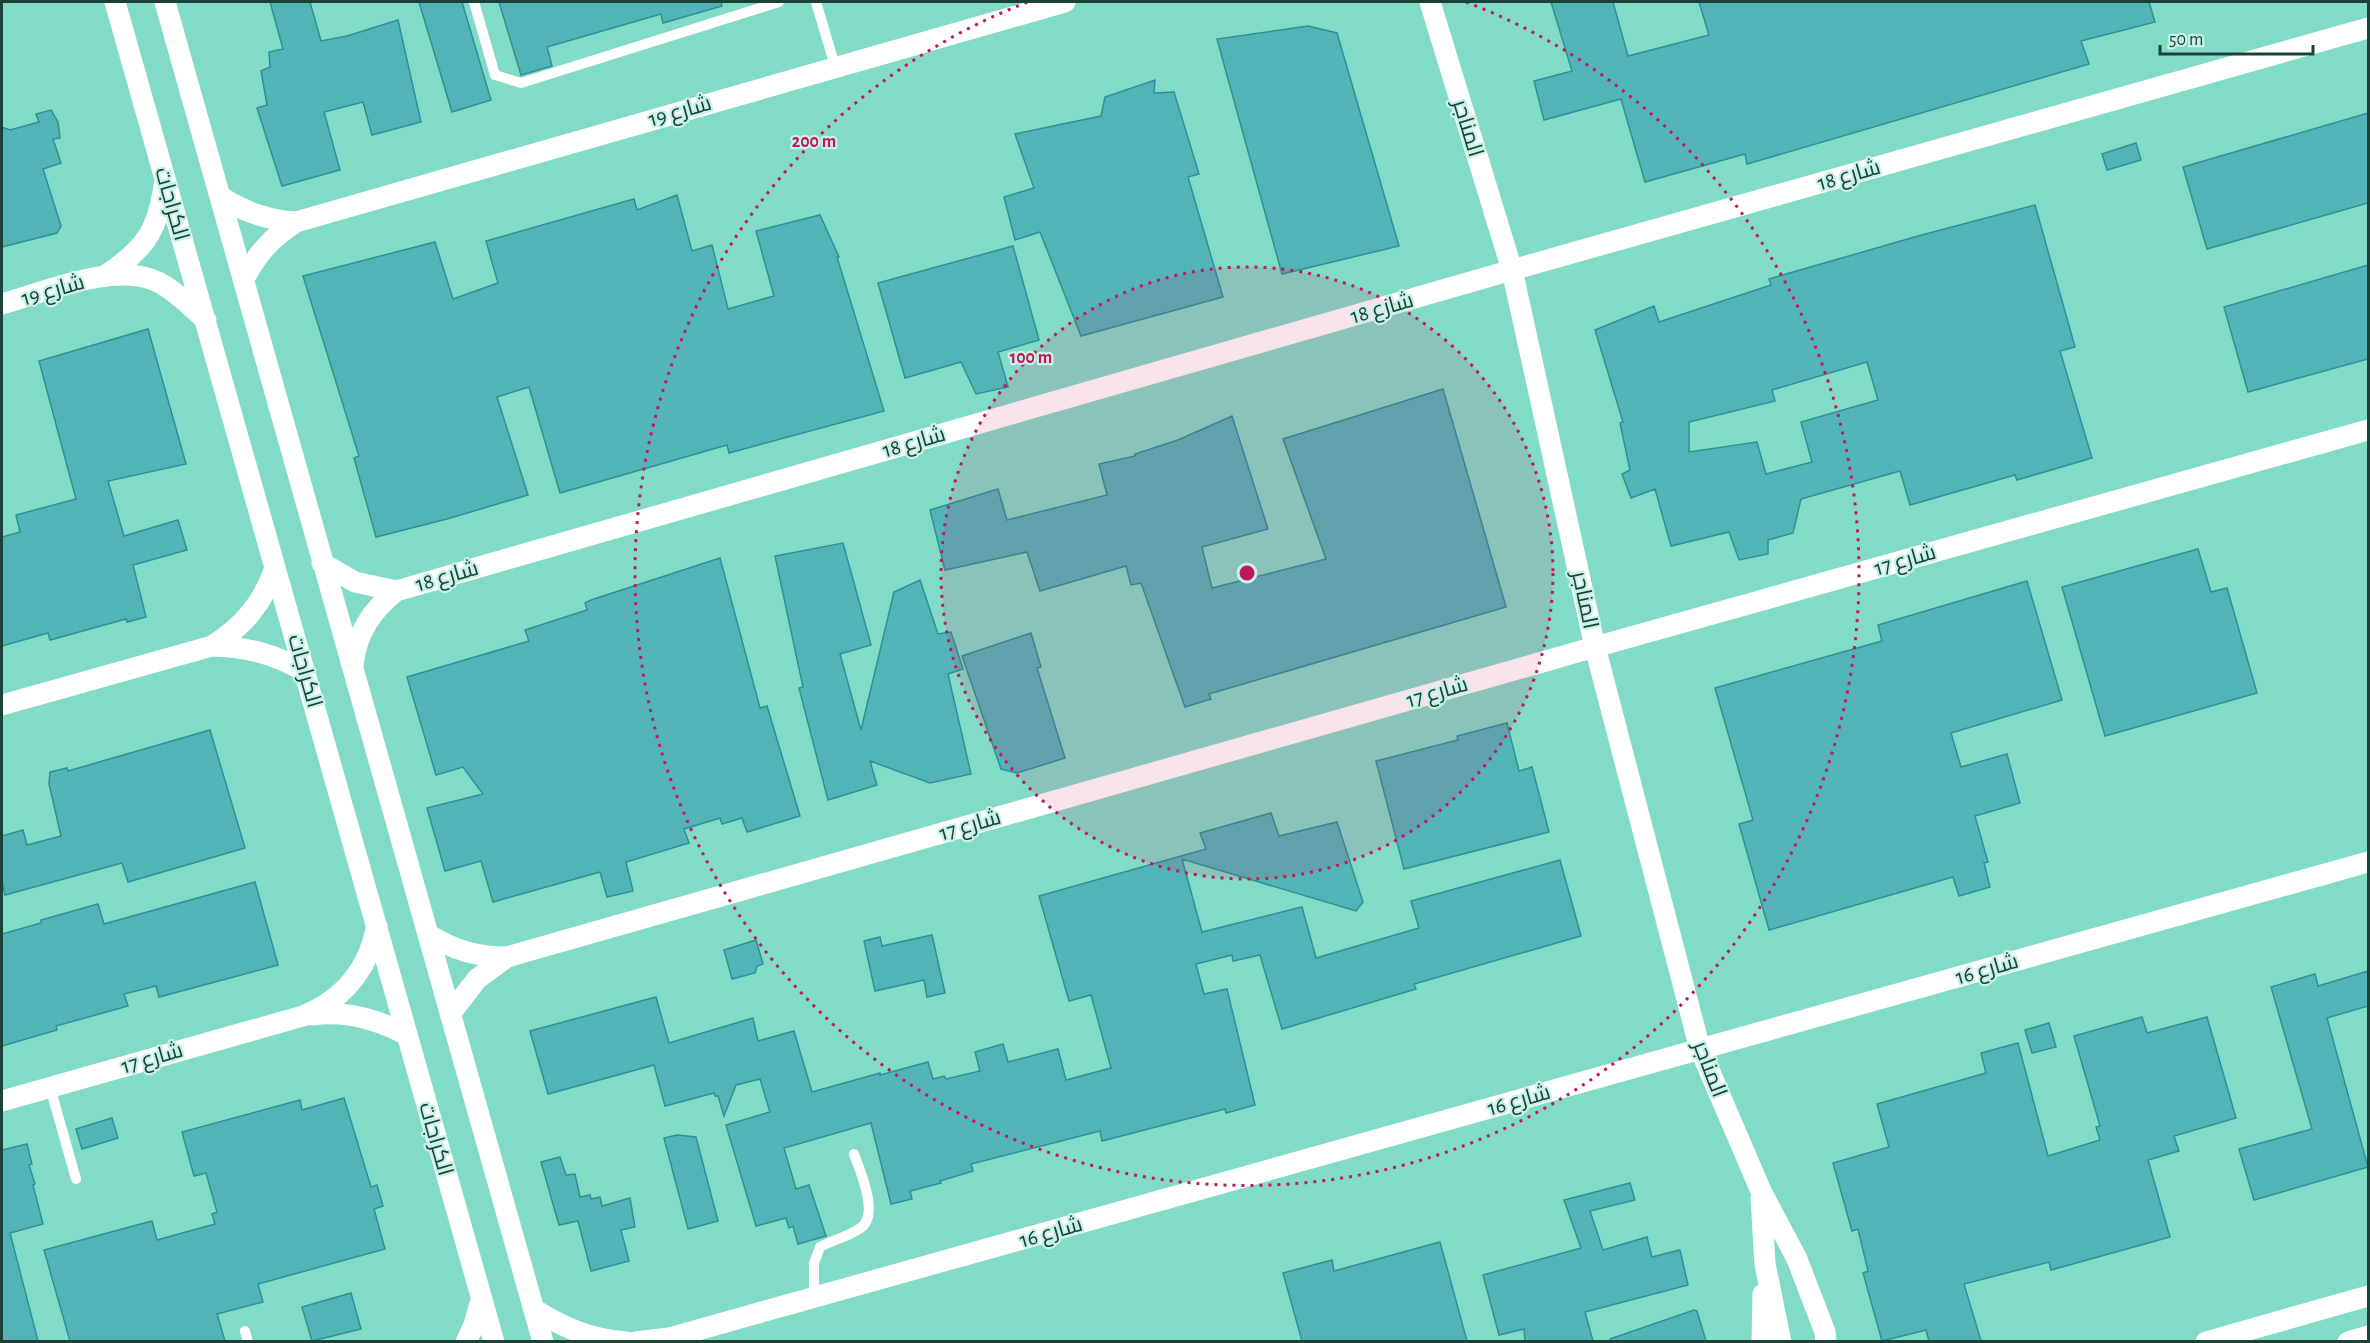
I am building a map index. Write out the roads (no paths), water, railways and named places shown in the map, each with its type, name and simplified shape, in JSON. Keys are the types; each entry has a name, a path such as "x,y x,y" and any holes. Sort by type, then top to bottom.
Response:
{"street":[{"name":"الكراجات","path":"115,2 494,1341"},
{"name":"الكراجات","path":"165,2 543,1341"},
{"name":"شارع 19","path":"244,279 270,240 296,222 1065,2"},
{"name":"المناجر","path":"1430,2 1512,270 1595,647 1700,1050 1761,1191 1797,1259 1828,1338"},
{"name":"شارع 18","path":"353,670 356,647 365,624 373,612 396,591 1512,270 2368,28"},
{"name":"شارع 19","path":"105,275 129,260 146,242 158,217 165,178"},
{"name":"شارع 19","path":"221,197 256,216 296,222"},
{"name":"شارع 19","path":"2,304 105,275 129,274 157,281 206,320"},
{"name":"شارع 17","path":"428,934 464,952 507,957 1595,647 2368,430"},
{"name":"شارع 18","path":"322,563 355,582 396,591"},
{"path":"212,646 240,626 252,613 269,584 275,568"},
{"path":"2,705 212,646 232,646 270,654 305,672"},
{"name":"شارع 16","path":"636,1341 666,1340 2368,861"},
{"name":"شارع 17","path":"303,1016 334,1000 347,988 367,959 377,925"},
{"name":"شارع 17","path":"450,1014 477,979 507,957"},
{"name":"شارع 17","path":"2,1101 303,1016 320,1014 357,1016 374,1020 407,1035"},
{"name":"المناجر","path":"1761,1191 1765,1264 1762,1341"},
{"name":"المناجر","path":"1765,1264 1781,1341"},
{"path":"2206,1341 2368,1296"},
{"path":"466,1341 474,1325 481,1300"},
{"path":"534,1309 551,1320 588,1336 626,1341"},
{"path":"2348,1341 2368,1336"}],"lane":[{"path":"474,2 495,75 521,83 779,2"},
{"path":"816,2 835,66"},
{"path":"50,1088 76,1179"},
{"path":"814,1297 814,1263 820,1247 862,1228 868,1216 869,1200 854,1154"}]}
